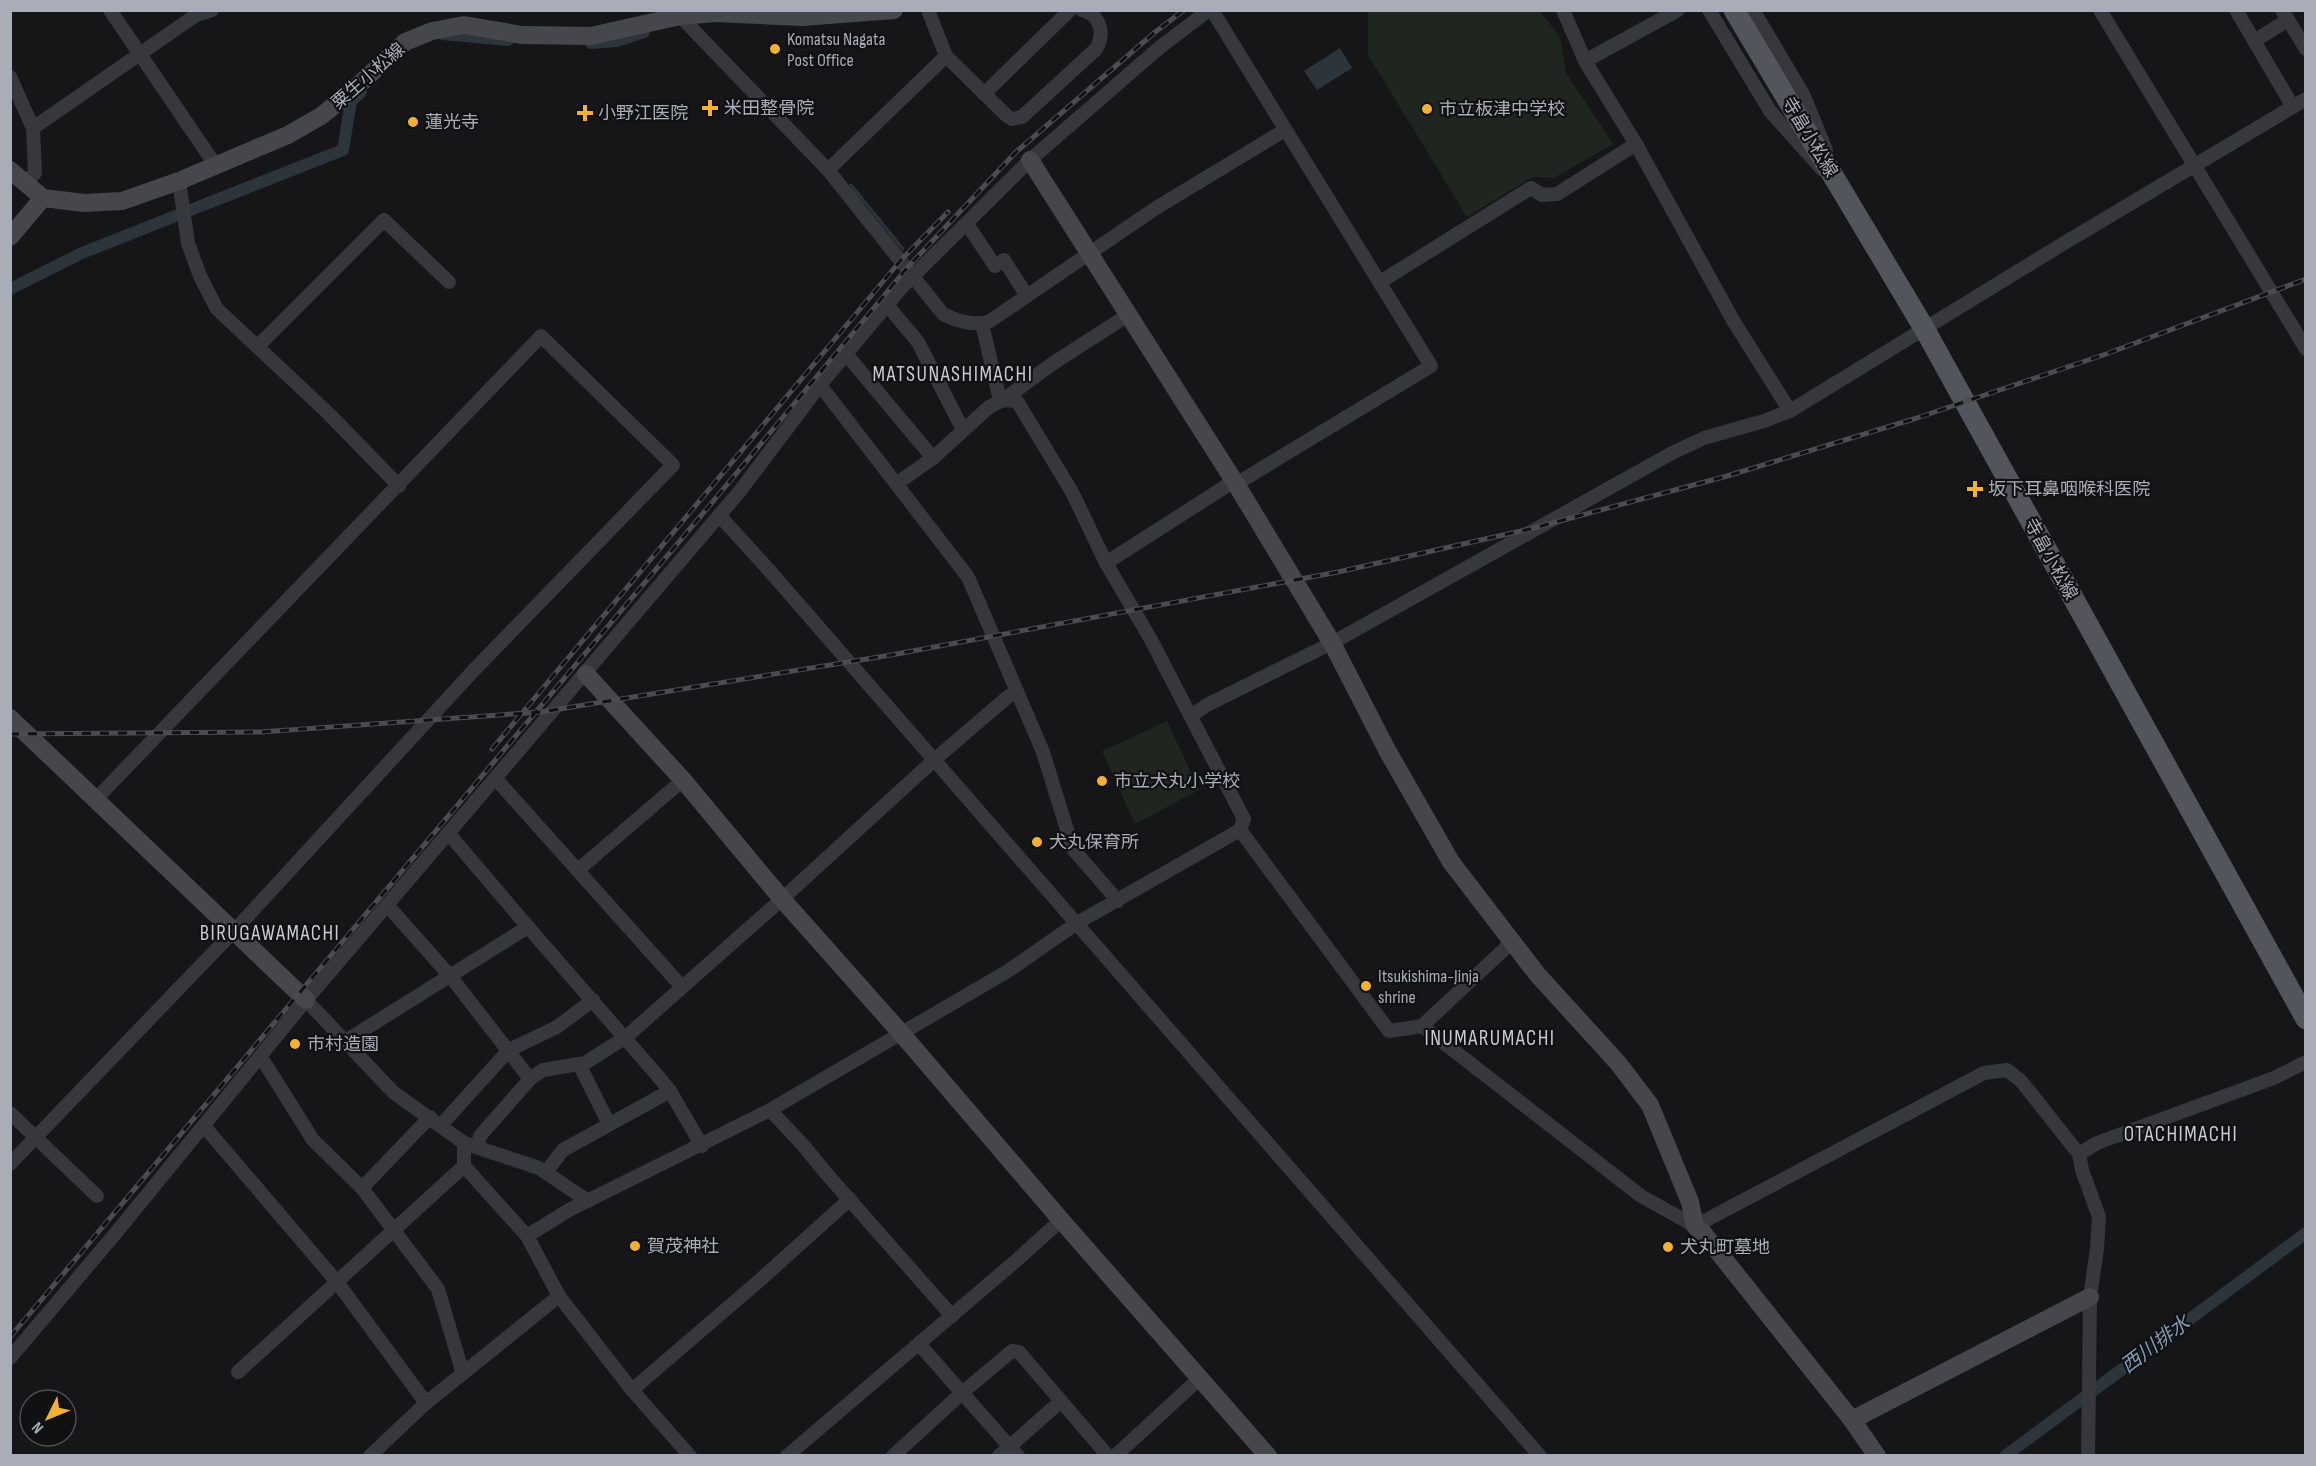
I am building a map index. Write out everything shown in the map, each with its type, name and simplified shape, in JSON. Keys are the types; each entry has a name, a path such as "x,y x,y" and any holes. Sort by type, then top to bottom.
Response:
{"main road":[{"name":"寺畠小松線","path":"1734,10 1924,328 2306,1019"}],"street":[{"path":"110,10 216,166"},
{"path":"33,128 196,15 212,10"},
{"name":"粟生小松線","path":"43,198 104,203 122,201 216,166 288,135 321,116 405,42 462,18 522,35 591,36 680,16 740,12 802,17 894,10"},
{"path":"928,10 946,56 1007,116 1012,118 1022,117 1101,42 1100,25 1094,17 1082,10"},
{"path":"984,94 1070,10"},
{"path":"10,1358 306,1000 740,491 820,385 887,305 1030,160 1159,48 1211,10 1431,366 1106,562"},
{"path":"1563,10 1585,61 1635,144 1734,322 1790,411"},
{"path":"1585,61 1678,10"},
{"path":"1709,10 1770,111 1819,168 1831,173 1832,164 1803,94 1754,10"},
{"path":"2100,10 2306,349"},
{"path":"1191,716 1207,705 1332,643 1672,453 1704,438 1790,411 2300,103 2254,41 2236,10"},
{"path":"2254,41 2285,15 2306,49"},
{"path":"680,16 828,170 943,314 958,321 982,324 1156,208 1285,130"},
{"path":"828,170 946,56"},
{"path":"10,77 33,128 34,173 25,184"},
{"path":"1380,282 1531,188 1542,195 1557,194 1635,144"},
{"path":"1030,160 1235,483 1332,643 1387,750 1451,862 1537,974 1618,1064 1650,1105 1690,1202 1695,1226"},
{"path":"10,170 43,198 10,237"},
{"path":"179,181 188,243 200,276 218,309 399,486"},
{"path":"258,346 384,220 448,282"},
{"path":"967,224 995,267 1004,261 1027,296"},
{"path":"887,305 918,342 963,430"},
{"path":"896,484 933,458 988,407 1003,400 1052,364 1128,315"},
{"path":"527,1236 588,1201 770,1110 1008,971 1077,923 1240,830 1244,819 1150,638 1106,562 1072,492 1017,401 1003,400 999,396 982,324"},
{"path":"10,1164 234,931 474,670 673,465 541,336 95,800"},
{"path":"846,354 933,458"},
{"path":"820,385 968,577 1043,752 1073,849 1118,901"},
{"path":"719,515 1540,1455"},
{"path":"586,674 682,780 1060,1220 1268,1455"},
{"path":"238,1372 464,1166 470,1145 530,1079 543,1070 585,1063 626,1037 934,760 1010,695"},
{"path":"10,718 306,1000 393,1092 470,1145 539,1168 588,1201"},
{"path":"495,778 682,987"},
{"path":"578,870 682,780"},
{"path":"1240,830 1389,1031 1422,1026 1512,942"},
{"path":"449,834 626,1037 670,1091 702,1146"},
{"path":"387,905 451,977 530,1079"},
{"path":"345,1042 528,927"},
{"path":"362,1188 436,1121 509,1050 557,1027 593,1000"},
{"path":"1422,1026 1641,1196 1695,1226 1704,1234 1852,1420 1877,1455"},
{"path":"261,1057 313,1140 362,1188 438,1289 463,1374"},
{"path":"2079,1154 2097,1143 2274,1078 2306,1062"},
{"path":"579,1064 609,1124"},
{"path":"1695,1226 1984,1073 2007,1070 2020,1081 2079,1154 2082,1170 2099,1217 2090,1297 2088,1455"},
{"path":"546,1172 564,1150 670,1091"},
{"path":"770,1110 952,1316"},
{"path":"10,1113 98,1196"},
{"path":"204,1125 338,1282 426,1404"},
{"path":"464,1166 527,1236 559,1296 632,1390 690,1455"},
{"path":"632,1390 850,1199"},
{"path":"788,1455 952,1316 1060,1220"},
{"path":"370,1455 426,1404 559,1296"},
{"path":"1852,1420 2090,1297"},
{"path":"919,1344 963,1392 1009,1452 1061,1401"},
{"path":"893,1455 1011,1351 1018,1352 1108,1455"},
{"path":"1115,1455 1200,1378"}],"shaded area":[{"path":"1368,11 1540,11 1560,37 1566,73 1613,144 1554,178 1532,177 1467,217 1368,55"},
{"path":"1340,48 1352,68 1317,90 1304,71"},
{"path":"1167,721 1199,790 1135,824 1102,751"}],"waterway":[{"path":"591,43 617,41 644,32"},
{"path":"442,34 508,40"},
{"path":"188,211 343,150 351,101 361,92"},
{"path":"851,185 903,249"},
{"path":"10,289 82,253 178,215"},
{"name":"西川排水","path":"2005,1456 2306,1233"}],"railway":[{"path":"10,1337 907,268 1016,152 1154,33 1184,10"},
{"path":"492,749 901,260 948,212"},
{"path":"10,734 261,732 541,712 891,655 1338,572 1530,529 1727,476 1917,418 2106,354 2306,279"}],"place":[{"name":"Komatsu Nagata Post Office","path":"775,49"},
{"name":"米田整骨院","path":"710,108"},
{"name":"市立板津中学校","path":"1427,109"},
{"name":"小野江医院","path":"585,113"},
{"name":"蓮光寺","path":"413,122"},
{"name":"坂下耳鼻咽喉科医院","path":"1975,489"},
{"name":"市立犬丸小学校","path":"1102,781"},
{"name":"犬丸保育所","path":"1037,842"},
{"name":"Itsukishima-Jinja shrine","path":"1366,986"},
{"name":"市村造園","path":"295,1044"},
{"name":"賀茂神社","path":"635,1246"},
{"name":"犬丸町墓地","path":"1668,1247"}],"district":[{"name":"MATSUNASHIMACHI","path":"953,374"},
{"name":"BIRUGAWAMACHI","path":"270,933"},
{"name":"INUMARUMACHI","path":"1490,1038"},
{"name":"OTACHIMACHI","path":"2181,1134"}]}
